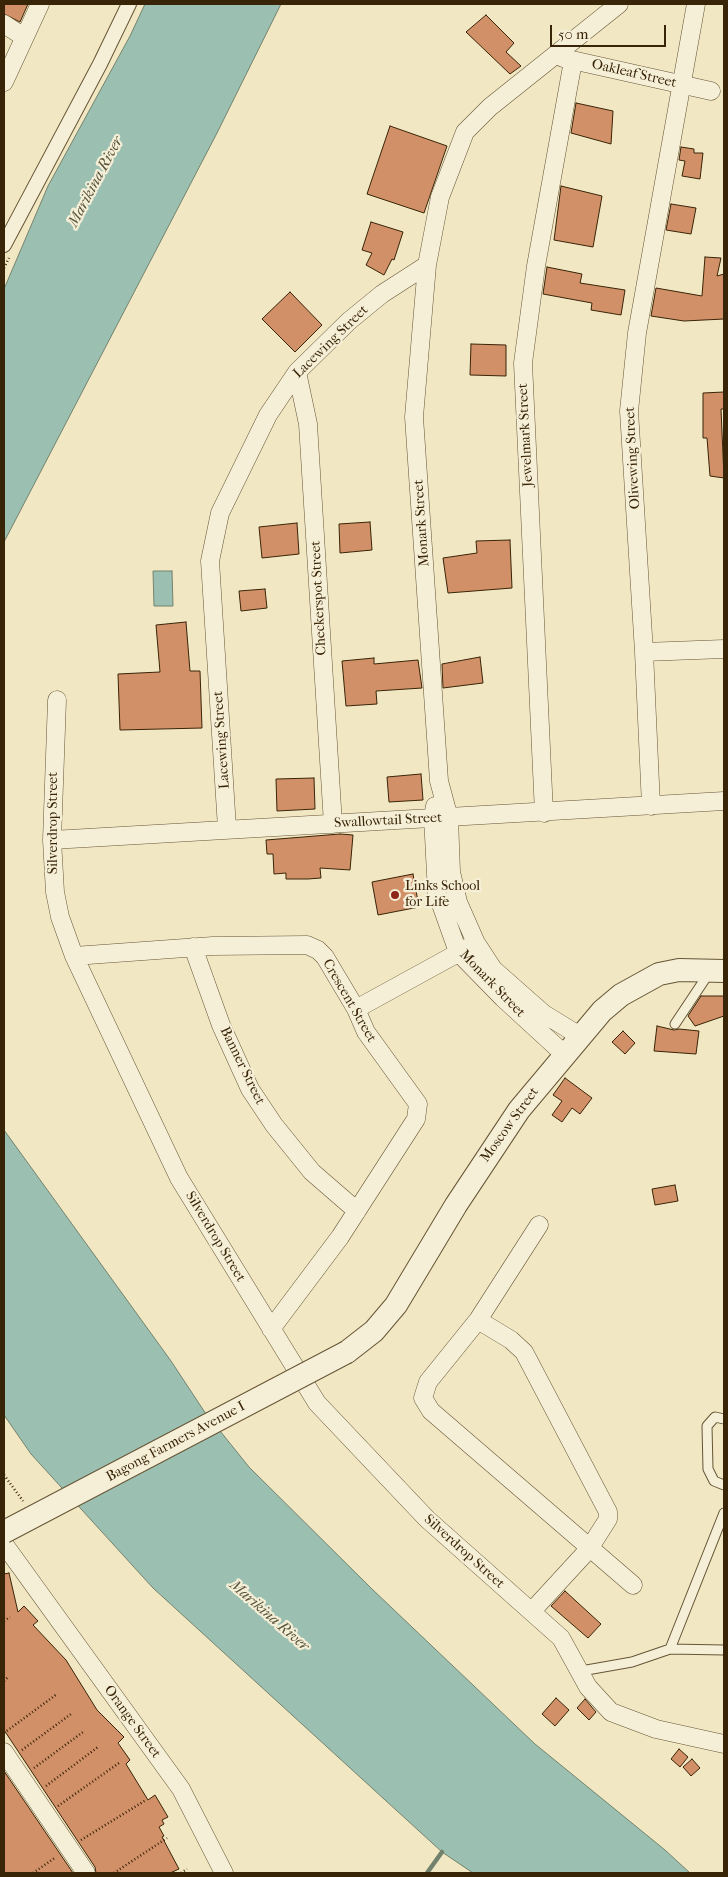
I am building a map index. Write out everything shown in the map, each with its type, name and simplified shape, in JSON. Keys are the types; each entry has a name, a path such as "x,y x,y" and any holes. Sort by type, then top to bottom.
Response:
{"street":[{"path":"4,82 40,4"},
{"path":"4,245 100,64 129,4"},
{"path":"427,265 440,197 465,132 490,107 565,58 619,4"},
{"path":"681,85 696,4"},
{"path":"4,24 24,38"},
{"name":"Oakleaf Street","path":"565,58 711,91"},
{"name":"Jewelmark Street","path":"544,813 523,363 565,58"},
{"name":"Olivewing Street","path":"651,806 644,652 629,411 637,333 681,85"},
{"name":"Lacewing Street","path":"228,828 210,561 220,513 268,415 297,372 362,310 382,294 427,265"},
{"name":"Monark Street","path":"427,265 414,417 441,818 437,893 458,952 502,998 564,1054"},
{"name":"Checkerspot Street","path":"297,372 309,433 333,824"},
{"path":"644,652 724,649"},
{"name":"Silverdrop Street","path":"57,700 52,840 55,892 60,917 74,956 179,1178 317,1403 427,1519 561,1638 581,1671 588,1687 611,1712 656,1729 724,1744"},
{"name":"Swallowtail Street","path":"52,840 228,828 544,813 724,801"},
{"name":"Monark Street","path":"441,818 455,890 476,943 493,968 544,1014 580,1036"},
{"path":"437,893 455,890"},
{"path":"356,1009 476,943"},
{"name":"Crescent Street","path":"74,956 194,947 307,945 318,950 325,958 356,1009 366,1032 418,1104 416,1119 357,1211 340,1237 271,1329"},
{"name":"Banner Street","path":"194,947 222,1025 250,1089 274,1125 312,1172 357,1211"},
{"name":"Moscow Street","path":"348,1352 374,1330 396,1305 486,1157 519,1110 564,1054 602,1012 621,995 659,974 679,970 717,970"},
{"path":"539,1225 478,1320 428,1382 423,1398 431,1411 633,1585"},
{"path":"478,1320 511,1340 524,1352 607,1506 608,1519 589,1548 532,1611"},
{"name":"Bagong Farmers Avenue I","path":"5,1545 348,1352"},
{"name":"Orange Street","path":"5,1545 181,1789 224,1873"},
{"path":"6,1756 35,1795 86,1873"}],"lane":[{"path":"675,1024 704,983 717,970"},
{"path":"724,1419 716,1417 707,1426 708,1469 714,1481 724,1485"},
{"path":"670,1649 724,1513"},
{"path":"581,1671 632,1662 670,1649 724,1650"}],"path":[{"path":"4,1475 24,1503"},
{"path":"4,1622 10,1617"},
{"path":"4,1681 8,1677"},
{"path":"4,1734 57,1694"},
{"path":"6,1756 71,1714"},
{"path":"22,1777 83,1732"},
{"path":"35,1795 98,1747"},
{"path":"47,1814 119,1763"},
{"path":"33,1873 70,1847 146,1800"},
{"path":"114,1873 167,1838"},
{"path":"181,1873 187,1869"}],"water":[{"name":"Marikina River","path":"145,4 281,4 217,133 4,542 4,289 48,186 130,36"},
{"path":"153,571 172,571 173,606 154,606"},
{"name":"Marikina River","path":"4,1130 171,1361 204,1411 249,1467 372,1589 535,1744 665,1850 690,1873 473,1873 442,1852 153,1588 31,1454 4,1415"}],"building":[{"path":"4,4 28,4 20,22 4,14"},
{"path":"486,15 514,43 506,52 521,66 510,74 466,32"},
{"path":"576,103 613,111 611,144 571,133"},
{"path":"390,126 447,146 424,213 367,194"},
{"path":"681,147 694,149 694,153 703,153 700,179 682,176 685,161 679,160"},
{"path":"561,186 602,196 593,247 554,240"},
{"path":"671,204 696,208 691,234 666,230"},
{"path":"371,222 403,232 394,260 392,259 384,275 366,265 372,253 362,250"},
{"path":"705,257 721,258 717,276 724,274 724,319 684,321 651,316 656,288 702,296"},
{"path":"547,267 582,274 580,283 625,290 621,315 591,310 592,303 543,294"},
{"path":"290,292 322,325 295,352 262,319"},
{"path":"471,344 506,345 506,376 470,375"},
{"path":"724,392 724,409 721,409 724,478 710,476 707,438 703,438 703,393"},
{"path":"370,522 372,550 340,553 339,524"},
{"path":"297,523 299,554 262,558 259,527"},
{"path":"510,540 512,588 448,593 443,558 477,553 476,541"},
{"path":"265,589 267,608 241,611 239,591"},
{"path":"186,622 190,671 200,671 202,728 120,730 118,674 160,672 156,625"},
{"path":"480,657 483,683 443,688 442,664"},
{"path":"374,658 374,664 418,660 422,688 376,691 377,704 346,706 342,661"},
{"path":"421,774 423,800 389,802 387,777"},
{"path":"314,778 315,809 277,811 276,779"},
{"path":"340,834 353,835 350,870 320,868 321,878 308,879 286,879 286,873 274,874 273,854 267,854 266,840"},
{"name":"Links School for Life","path":"413,874 419,907 378,915 372,882"},
{"path":"701,996 724,996 724,1016 695,1026 688,1016"},
{"path":"657,1026 674,1030 699,1031 696,1054 654,1051"},
{"path":"623,1031 635,1043 625,1054 612,1042"},
{"path":"565,1078 592,1098 580,1114 572,1108 562,1122 552,1115 562,1101 553,1095"},
{"path":"675,1185 678,1201 655,1205 652,1189"},
{"path":"9,1573 18,1612 24,1606 38,1621 33,1625 66,1660 97,1710 124,1737 118,1743 130,1760 126,1764 148,1800 155,1795 168,1817 162,1820 164,1824 159,1827 164,1836 162,1837 179,1869 170,1873 96,1873 95,1867 4,1730 4,1574"},
{"path":"565,1591 601,1624 588,1638 551,1606"},
{"path":"556,1698 569,1710 555,1726 542,1714"},
{"path":"585,1699 596,1712 589,1720 577,1708"},
{"path":"679,1749 688,1757 680,1767 671,1759"},
{"path":"692,1759 700,1768 691,1776 683,1767"},
{"path":"4,1771 73,1873 4,1873"}],"waterway":[{"path":"427,1873 442,1852"}],"place":[{"name":"Links School for Life","path":"395,895"}]}
